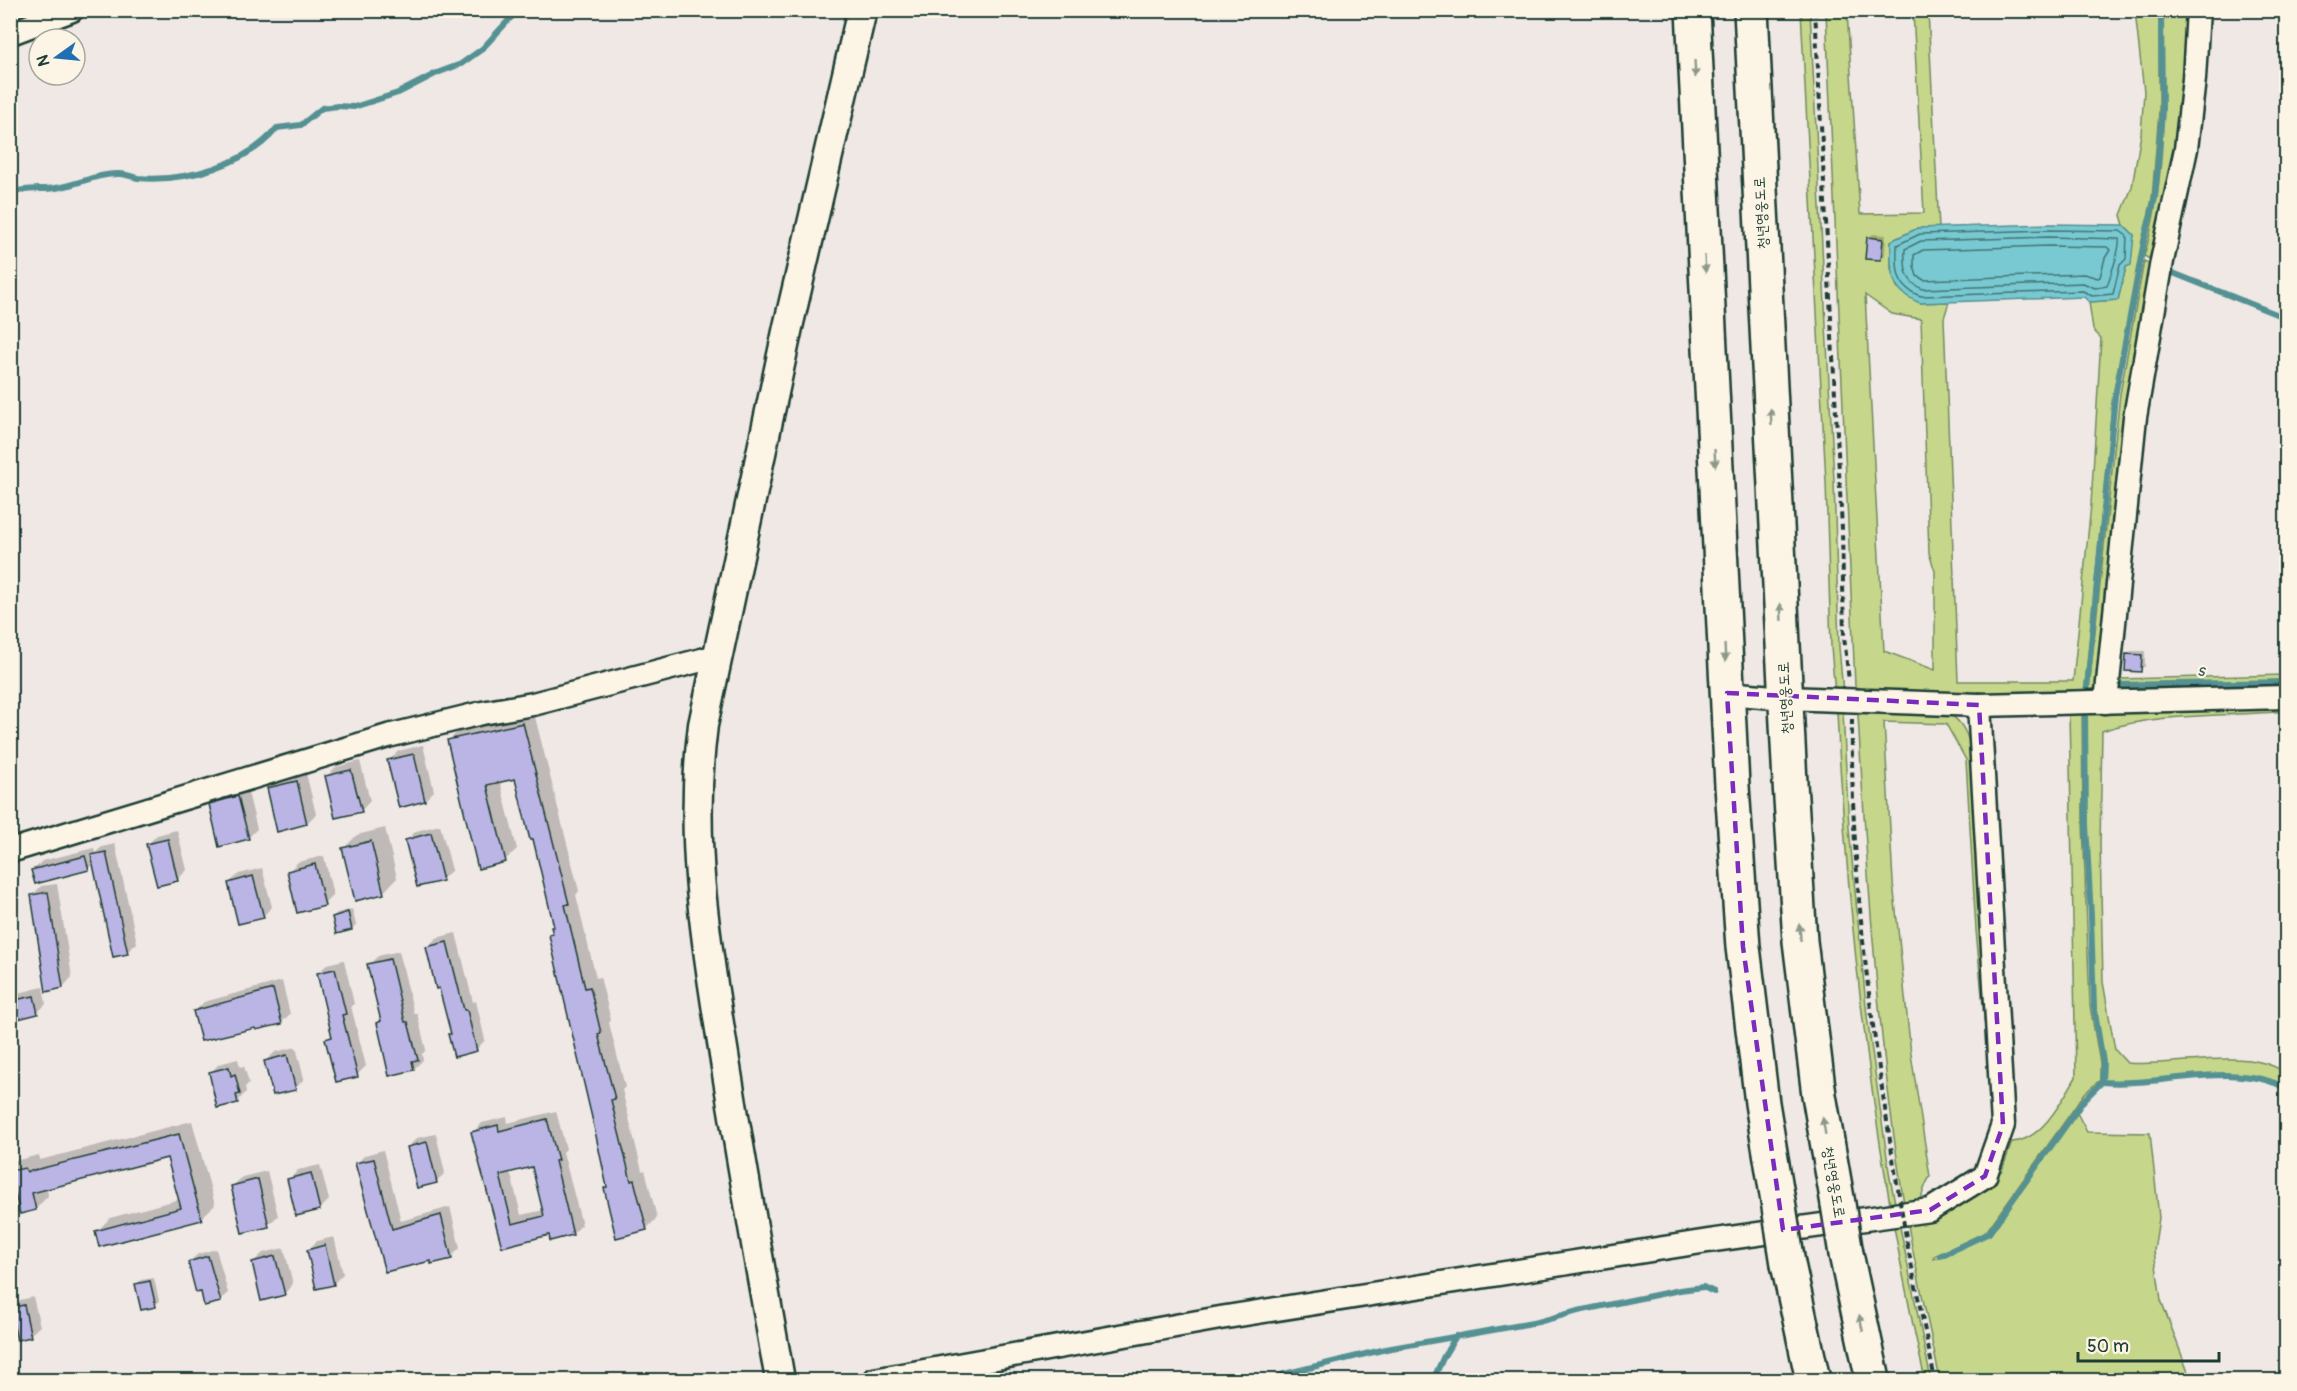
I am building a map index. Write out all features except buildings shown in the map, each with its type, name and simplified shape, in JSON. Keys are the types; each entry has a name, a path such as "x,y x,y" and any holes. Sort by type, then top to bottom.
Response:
{"highway":[{"path":"1693,10 1727,693 1743,947 1762,1103 1788,1263 1813,1380"},
{"name":"청년영웅도로","path":"1751,10 1785,698 1800,941 1819,1095 1846,1254 1873,1380"}],"main road":[{"path":"780,1380 731,1104 711,976 698,855 697,772 703,725 717,656 788,327 862,10"}],"street":[{"path":"11,33 72,10"},
{"path":"2096,702 2135,417 2162,261 2186,149 2194,79 2198,10"},
{"path":"10,851 407,731 482,713 533,704 717,656"},
{"path":"1727,693 1785,698 1978,705 2286,697"},
{"path":"874,1380 1220,1318 1708,1241 1930,1210 1985,1176 2003,1125 1978,705"}],"path":[{"path":"1815,10 1842,529 1844,637 1852,700 1851,773 1857,869 1877,1053 1907,1243 1935,1380"}],"highlighted area":[{"path":"1727,693 1979,705 2003,1125 1985,1176 1930,1210 1783,1230 1743,947"}],"green space":[{"path":"1801,11 1810,11 1834,481 1839,647 1843,692 1835,693 1831,647 1826,482"},
{"path":"1826,11 1847,11 1860,214 1924,213 1913,11 1928,11 1939,229 1918,228 1891,241 1891,269 1897,287 1920,303 1949,302 1944,318 1958,681 2073,681 2091,505 2101,338 2093,330 2089,302 2118,300 2134,235 2124,225 2121,215 2132,187 2141,134 2144,92 2135,11 2159,11 2159,111 2152,198 2113,396 2084,697 1860,690 1855,686","holes":["1865,295 1892,314 1921,319 1929,553 1935,571 1935,670 1884,651"]},
{"path":"2163,11 2192,11 2187,85 2156,262 2144,256 2152,226 2161,165"},
{"path":"2144,261 2155,267 2099,689 2088,699 2120,394"},
{"path":"2119,663 2120,679 2286,675 2286,681 2115,683"},
{"path":"2286,684 2286,692 2122,692 2117,687"},
{"path":"2286,703 2286,711 2169,718 2123,725 2102,731 2100,845 2103,982 2115,1050 2127,1063 2146,1064 2210,1059 2251,1060 2270,1065 2286,1073 2286,1088 2265,1080 2219,1075 2125,1083 2102,1082 2102,1058 2093,987 2086,709"},
{"path":"2082,709 2083,823 2090,1006 2100,1063 2100,1080 2085,1093 1986,1232 1934,1256 1933,1259 1990,1234 2077,1113 2087,1132 2150,1133 2159,1218 2154,1251 2161,1300 2191,1380 1940,1380 1909,1234 1885,1068 1865,833 1858,715 1867,711 1947,713 1962,726 1974,757 1991,1094 1976,930 1966,760 1946,724 1884,722 1893,882 1911,1054 1930,1177 1917,1207 1984,1188 2002,1170 2012,1142 2033,1135 2042,1127 2058,1107 2076,1077 2069,710"},
{"path":"1837,712 1843,712 1849,828 1867,1016 1890,1178 1931,1380 1925,1380 1907,1297 1878,1132 1866,1048 1848,881"}],"water":[{"path":"2049,224 2124,225 2134,235 2131,265 2126,267 2118,300 2089,302 2084,297 1920,303 1910,298 1897,286 1892,270 1891,241 1918,228"}],"waterway":[{"path":"10,193 56,188 112,174 156,179 195,174 214,168 249,152 277,128 301,125 322,108 354,107 398,93 437,73 461,64 482,49 518,10"},
{"path":"2086,697 2115,396 2144,241 2155,198 2162,111 2161,10"},
{"path":"2168,271 2286,318"},
{"name":"s","path":"2116,685 2286,682"},
{"path":"2085,708 2086,824 2094,1007 2103,1062 2102,1082 2124,1083 2220,1075 2265,1080 2286,1088"},
{"path":"1940,1256 1989,1233 2084,1100 2102,1082"},
{"path":"1273,1380 1284,1374 1386,1349 1538,1322 1578,1311 1680,1290 1703,1287 1714,1292"},
{"path":"1433,1380 1456,1336"}]}
